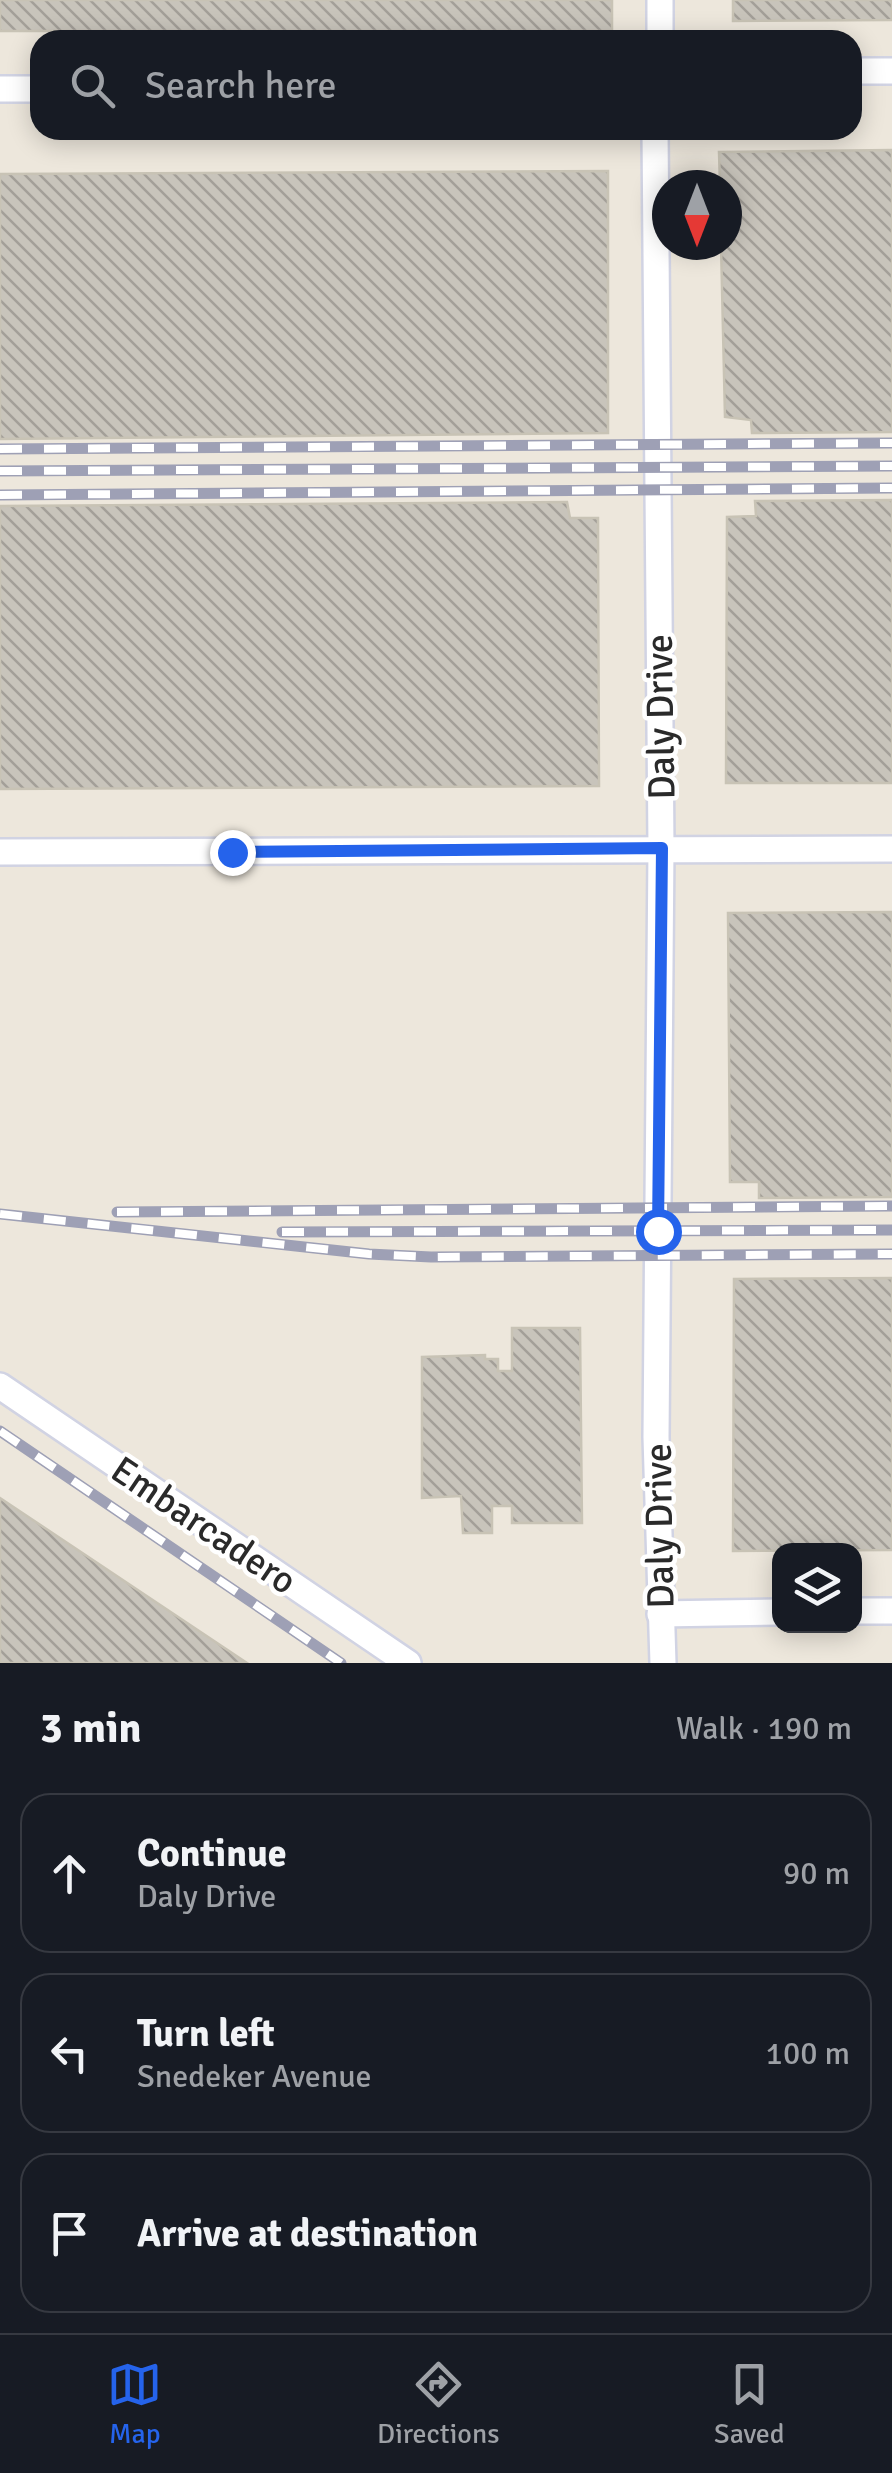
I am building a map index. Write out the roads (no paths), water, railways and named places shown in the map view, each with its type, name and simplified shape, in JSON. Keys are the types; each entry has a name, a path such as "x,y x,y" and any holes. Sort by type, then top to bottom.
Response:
{"street":[{"path":"660,0 660,30"},
{"path":"862,71 892,71"},
{"path":"0,89 30,88"},
{"name":"Daly Drive","path":"655,140 662,848 656,1401 663,1663"},
{"path":"0,852 892,848"},
{"name":"Embarcadero","path":"0,1386 408,1663"},
{"path":"862,1611 892,1611"},
{"path":"660,1614 772,1612"}],"railway":[{"path":"0,449 892,443"},
{"path":"0,471 892,466"},
{"path":"0,495 892,488"},
{"path":"117,1212 892,1206"},
{"path":"0,1214 369,1254 431,1257 892,1254"},
{"path":"282,1232 892,1230"},
{"path":"0,1431 341,1663"}]}
